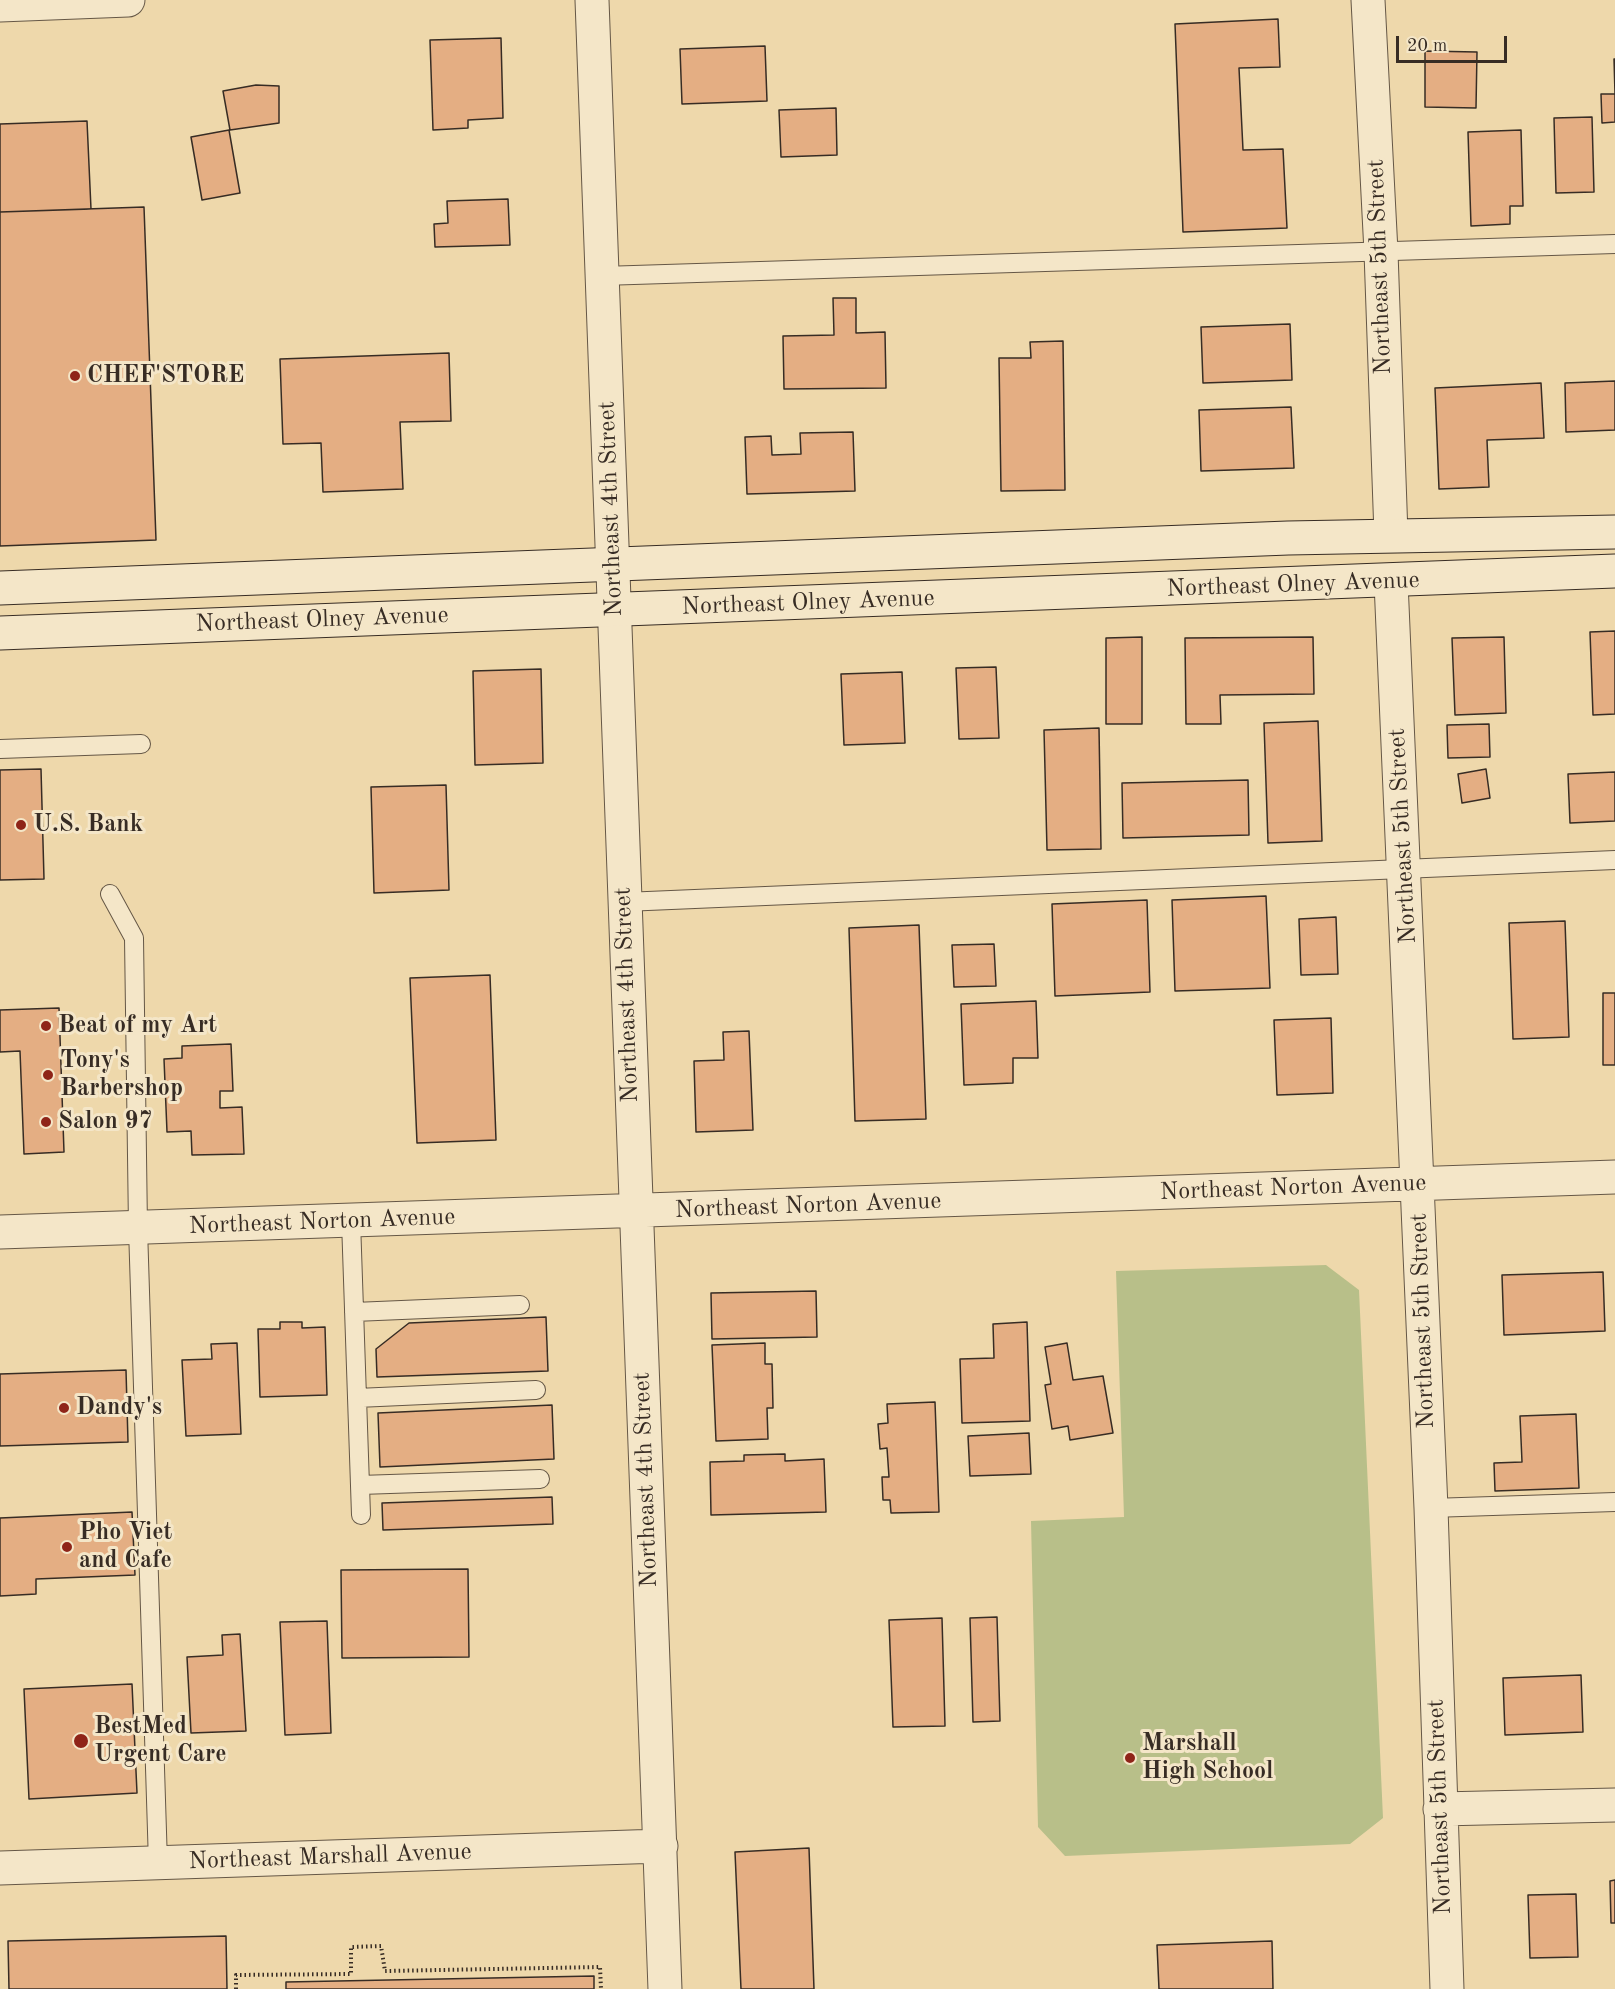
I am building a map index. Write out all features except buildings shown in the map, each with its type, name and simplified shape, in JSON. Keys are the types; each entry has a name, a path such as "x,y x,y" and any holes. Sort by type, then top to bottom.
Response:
{"street":[{"path":"0,5 128,0"},
{"name":"Northeast 4th Street","path":"592,0 665,1989"},
{"name":"Northeast 5th Street","path":"1368,0 1381,252 1391,535"},
{"name":"Northeast Olney Avenue","path":"0,588 612,562 1391,535 1615,532"},
{"name":"Northeast Olney Avenue","path":"0,633 1391,582 1615,571"},
{"name":"Northeast 5th Street","path":"1391,582 1431,1508 1447,1989"},
{"name":"Northeast Norton Avenue","path":"0,1232 1615,1177"},
{"path":"1440,1809 1615,1805"},
{"name":"Northeast Marshall Avenue","path":"0,1868 661,1846"}],"lane":[{"path":"603,276 1615,244"},
{"path":"0,749 141,744"},
{"path":"624,902 1615,860"},
{"path":"110,894 134,938 138,1228 158,1863"},
{"path":"351,1221 361,1515"},
{"path":"354,1312 520,1305"},
{"path":"357,1398 536,1390"},
{"path":"360,1485 540,1479"},
{"path":"1431,1508 1615,1502"}],"path":[{"path":"236,1989 236,1974 351,1974 351,1947 381,1946 385,1971 600,1967 601,1989"}],"green space":[{"path":"1326,1265 1359,1290 1383,1818 1350,1844 1065,1856 1038,1827 1031,1521 1124,1517 1116,1271"}],"place":[{"name":"CHEF'STORE","path":"75,376"},
{"name":"U.S. Bank","path":"21,825"},
{"name":"Beat of my Art","path":"46,1026"},
{"name":"Tony's Barbershop","path":"48,1075"},
{"name":"Salon 97","path":"46,1122"},
{"name":"Dandy's","path":"64,1408"},
{"name":"Pho Viet and Cafe","path":"67,1547"},
{"name":"BestMed Urgent Care","path":"81,1741"},
{"name":"Marshall High School","path":"1130,1758"}]}
